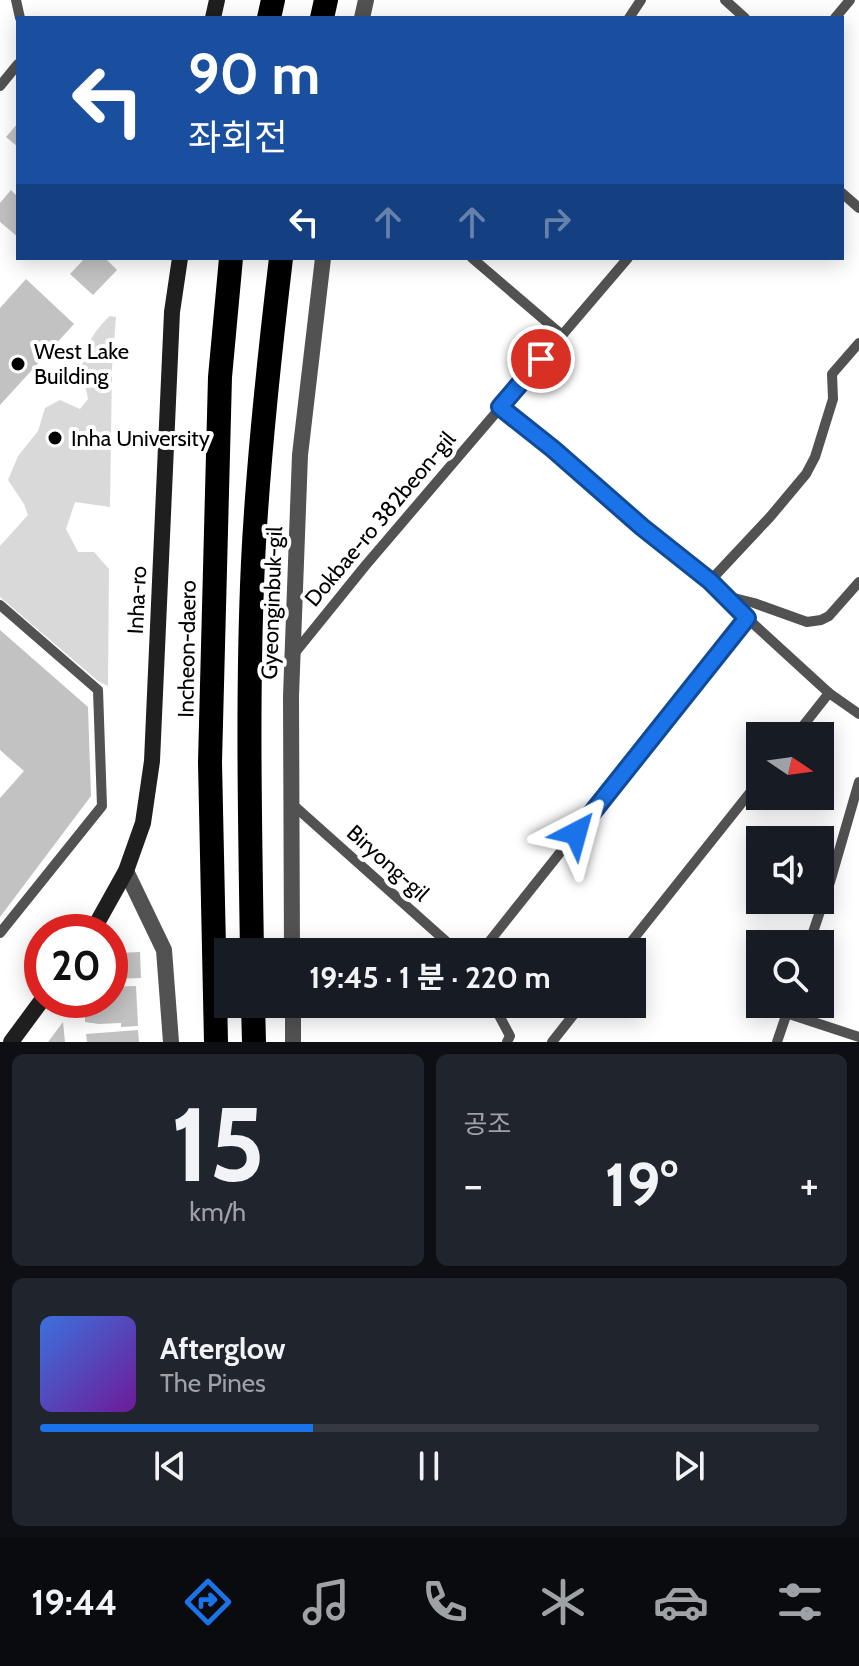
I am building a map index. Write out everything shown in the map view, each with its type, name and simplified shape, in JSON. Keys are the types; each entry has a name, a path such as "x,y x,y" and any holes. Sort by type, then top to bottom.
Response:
{"highway":[{"name":"Incheon-daero","path":"216,1042 210,747 220,377 231,260"},
{"path":"252,938 248,760 253,562 267,372 281,260"},
{"path":"253,1018 254,1042"}],"main road":[{"name":"Inha-ro","path":"102,914 126,871 143,823 152,761 172,312 180,260"},
{"path":"12,1041 29,1018"}],"street":[{"name":"Gyeonginbuk-gil","path":"292,938 292,656 300,455 323,260"},
{"path":"126,871 164,950 171,1042"},
{"path":"293,1018 293,1042"}],"lane":[{"path":"725,0 743,16"},
{"path":"837,16 850,0"},
{"path":"0,86 16,66"},
{"path":"844,195 859,208"},
{"path":"474,260 562,335"},
{"name":"Dokbae-ro 382beon-gil","path":"292,656 626,260"},
{"path":"710,581 806,474 815,457 833,399 832,374 859,343"},
{"path":"500,407 710,581 829,693 859,714"},
{"path":"725,596 807,622 829,616 859,582"},
{"path":"0,605 98,690 102,806 0,933"},
{"path":"492,938 747,618"},
{"path":"806,722 829,693"},
{"path":"813,930 859,782"},
{"path":"634,938 746,798"},
{"name":"Biryong-gil","path":"291,803 442,938"},
{"path":"499,1018 509,1039 521,1042"},
{"path":"552,1042 571,1018"},
{"path":"777,1042 785,1018"},
{"path":"811,1018 859,1037"}],"shaded area":[{"path":"110,316 116,317 110,507 75,502 66,529 78,552 94,552 109,569 108,686 98,681 0,597 0,546 28,515 8,480 18,456 38,431 45,408 60,400 80,409 88,399 82,373 86,349"}],"building":[{"path":"16,125 16,145 6,137"},
{"path":"11,190 16,195 16,235 0,222 0,203"},
{"path":"83,260 107,260 117,270 93,295 70,274"},
{"name":"West Lake Building","path":"26,279 74,324 0,405 0,308"},
{"path":"0,630 88,707 91,796 0,917 0,798 24,771 0,750"},
{"path":"140,952 141,978 128,978 128,953"},
{"path":"128,986 136,986 138,1026 85,1022 85,1018 128,1018"},
{"path":"63,1022 65,1042 48,1042"},
{"path":"138,1030 139,1042 87,1042 86,1034"}],"place":[{"name":"West Lake Building","path":"18,364"},
{"name":"Inha University","path":"55,438"}],"route":[{"path":"541,359 500,407 710,581 747,618 576,833"}]}
